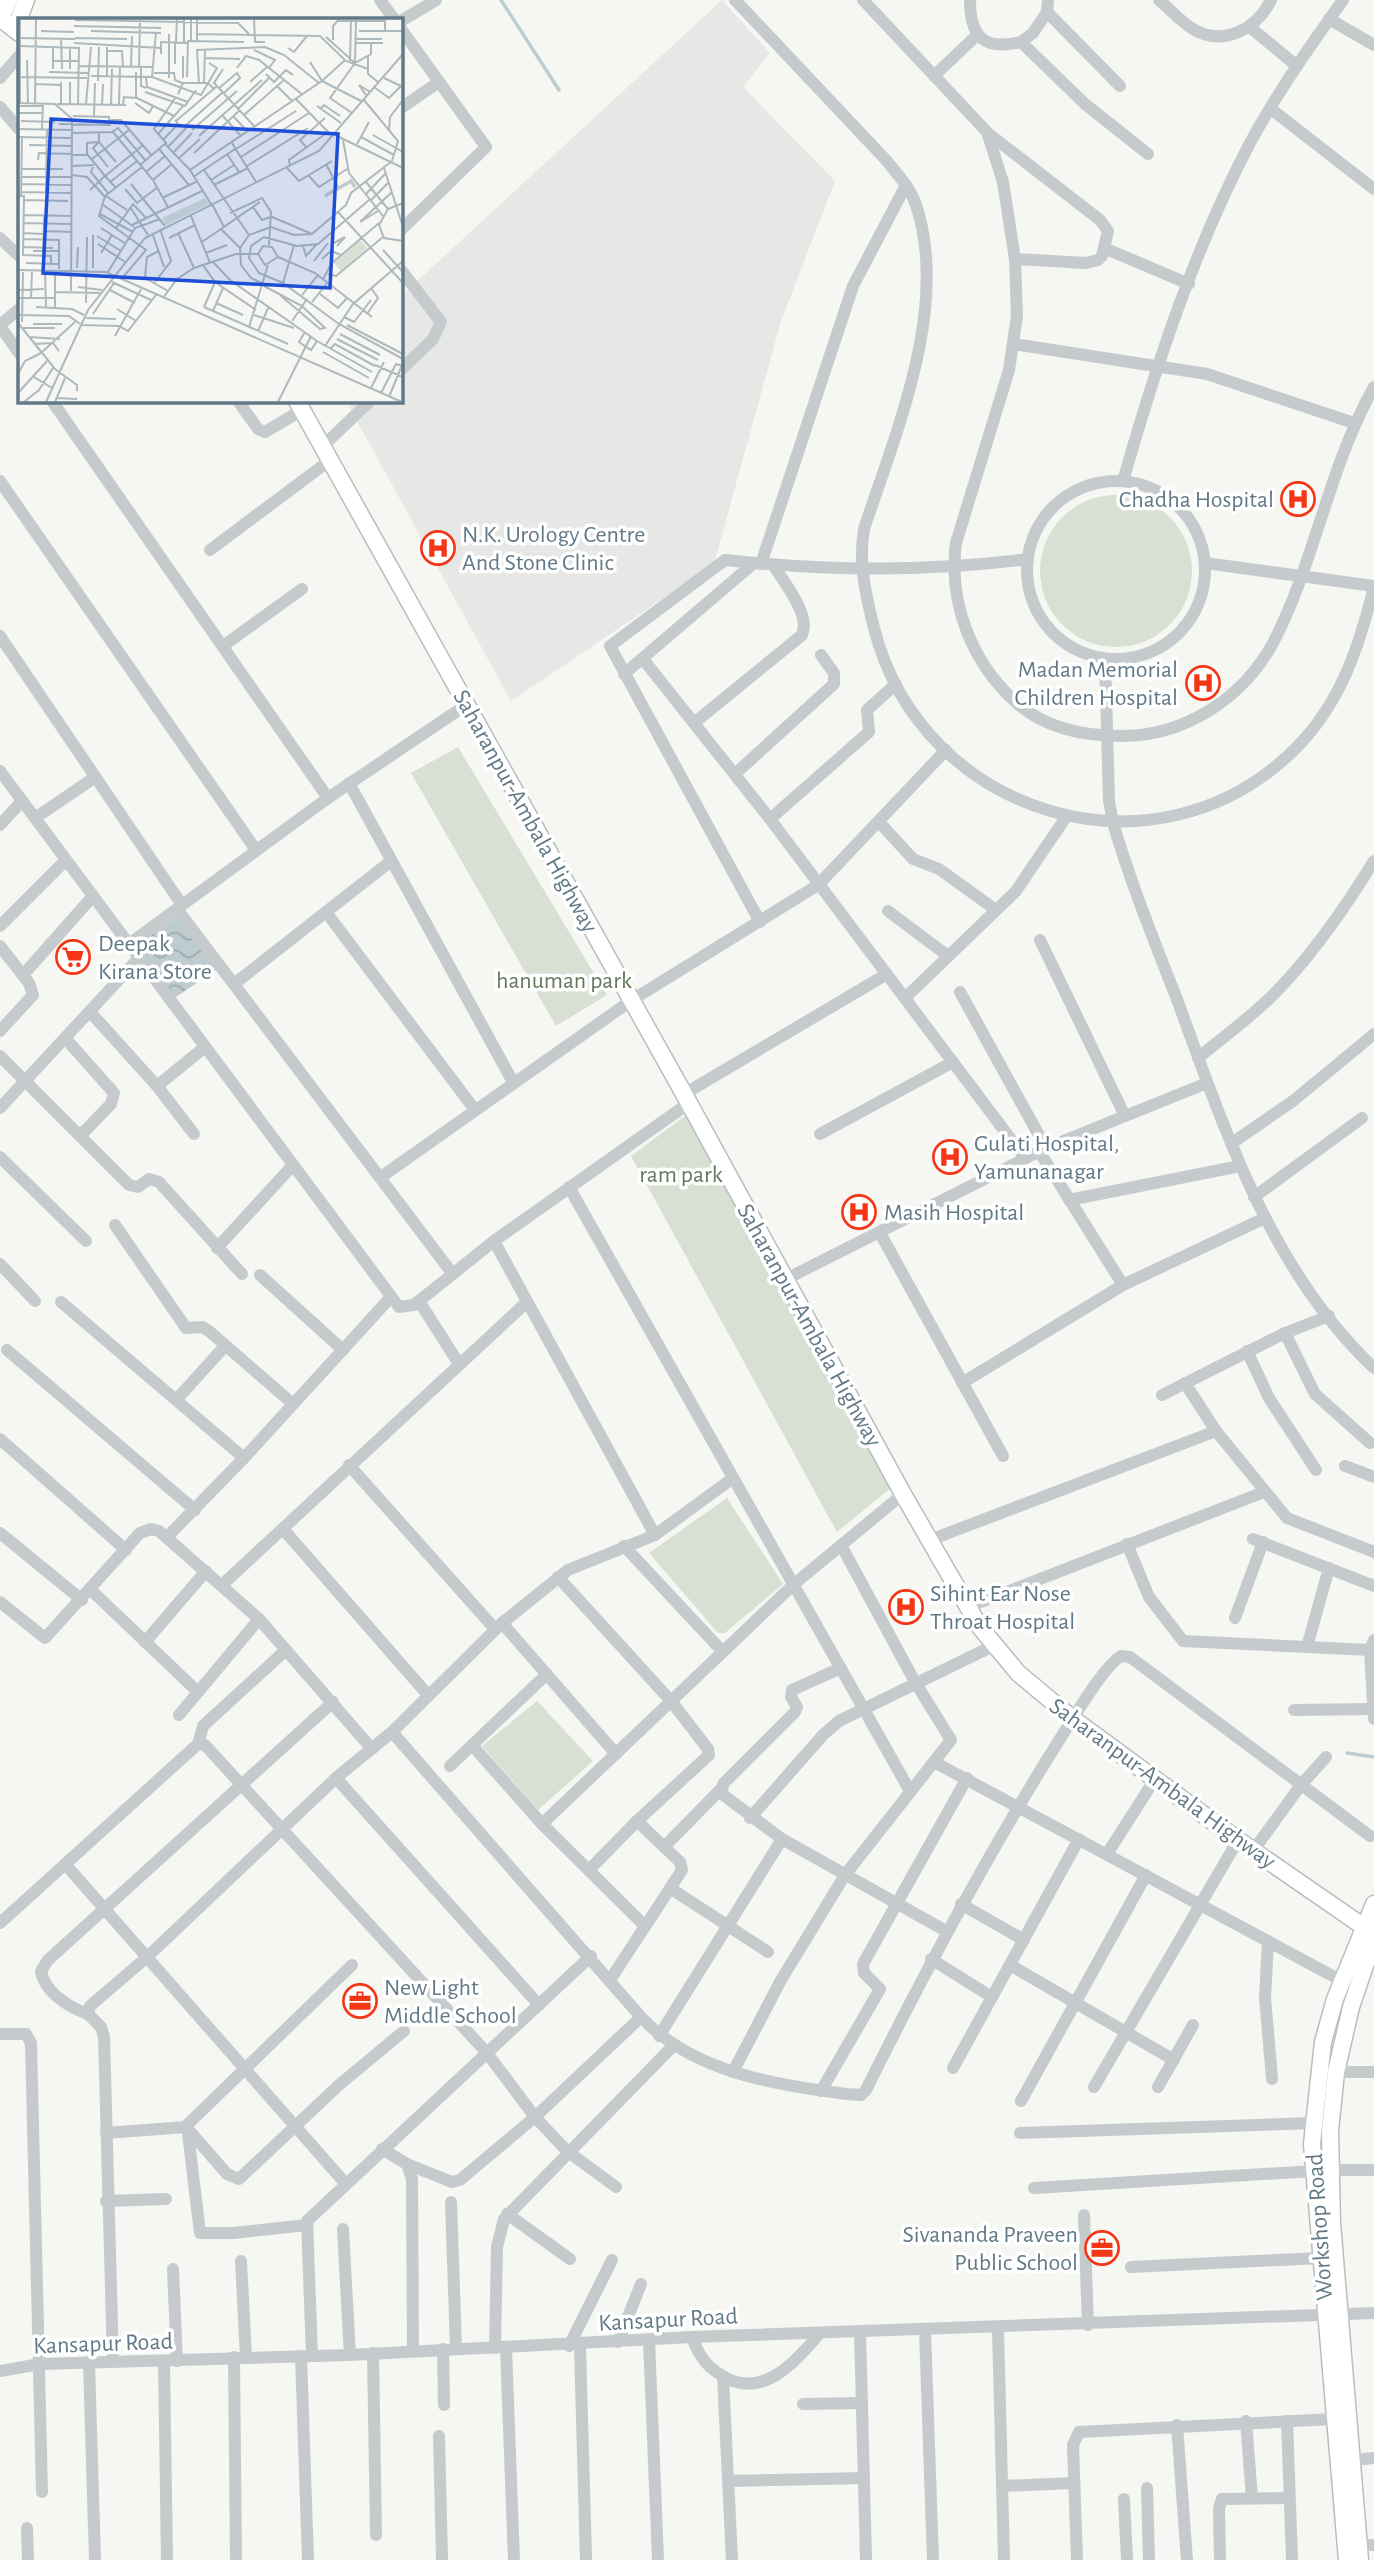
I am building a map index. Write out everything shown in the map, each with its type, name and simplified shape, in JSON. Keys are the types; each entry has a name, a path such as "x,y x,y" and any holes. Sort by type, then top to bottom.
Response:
{"main road":[{"path":"9,0 0,18 17,31"},
{"path":"21,18 26,0"},
{"name":"Saharanpur-Ambala Highway","path":"300,405 687,1099 903,1494 993,1646 1018,1673 1073,1719 1371,1933"},
{"name":"Workshop Road","path":"1364,2550 1334,2418 1333,2314 1320,2258 1321,2172 1336,2072 1371,1933 1374,1904"},
{"name":"Workshop Road","path":"1346,2560 1345,2461 1321,2172 1313,2123 1323,2042 1342,1981 1371,1933"}],"street":[{"path":"380,0 393,18"},
{"path":"402,20 436,0"},
{"path":"735,0 906,186 915,203 924,242 920,347 914,377 864,529 863,571 878,642 896,684 946,750 997,790 1066,817 1113,823 1181,813 1214,802 1254,782 1282,760 1312,729 1339,691 1357,649 1374,587 1205,563"},
{"path":"863,0 987,132 1100,220 1108,231 1098,260 1086,263 1015,259"},
{"path":"970,0 971,21 977,35 986,42 998,45 1021,42 1033,33 1048,6 1120,86"},
{"path":"1159,0 1192,29 1208,36 1229,35 1251,28 1272,0"},
{"path":"1123,481 1157,363 1237,169 1297,66 1343,0"},
{"path":"1329,19 1374,45"},
{"path":"1251,28 1297,66"},
{"path":"402,30 486,147 402,229"},
{"path":"934,76 977,35"},
{"path":"1021,42 1085,104 1148,154"},
{"path":"0,78 18,57"},
{"path":"402,107 439,82"},
{"path":"0,107 18,128"},
{"path":"1271,109 1374,189"},
{"path":"987,132 1003,182 1015,259 1014,344 1009,370 956,543 953,568 958,608 970,639 986,668 1007,694 1040,720 1067,731 1106,736 1151,734 1199,718 1224,701 1245,681 1273,643 1354,423 1374,387"},
{"path":"624,674 757,563 853,286 906,186"},
{"path":"0,238 18,255"},
{"path":"1104,248 1188,285"},
{"path":"402,271 441,322 433,339 402,369"},
{"path":"18,310 0,325 18,352"},
{"path":"1014,344 1157,363 1238,382 1354,423"},
{"path":"53,402 328,798"},
{"path":"239,402 258,429 265,432 300,405"},
{"path":"211,550 326,454 369,402"},
{"path":"0,481 256,850"},
{"path":"1123,481 1147,486 1170,498 1188,516 1200,538 1205,563 1204,590 1194,614 1178,635 1156,650 1131,659 1105,659 1078,651 1055,635 1038,614 1029,587 1028,559 1035,533 1050,510 1071,493 1096,483 1123,481"},
{"path":"760,922 611,652 612,643 726,560 774,566 863,571 953,568 1028,559"},
{"path":"694,723 802,635 805,622 774,566"},
{"path":"223,646 302,589"},
{"path":"0,636 179,907 452,1273"},
{"path":"735,774 834,684 834,673 821,655"},
{"path":"643,659 770,819 1026,1158"},
{"path":"1105,659 1106,736 1113,823 1207,1083 1240,1166 1265,1218 1329,1316 1374,1368"},
{"path":"770,819 869,732 867,710 896,684"},
{"path":"129,943 349,783 466,705"},
{"path":"382,1177 632,1000 818,885 946,750"},
{"path":"0,771 390,1298 402,1308 419,1301 494,1241 687,1099 887,974"},
{"path":"35,818 94,778"},
{"path":"349,783 513,1082"},
{"path":"0,825 22,800"},
{"path":"905,998 996,911 1024,880 1066,817"},
{"path":"879,822 913,859 939,869 996,911"},
{"path":"0,926 66,860"},
{"path":"234,984 391,861"},
{"path":"1198,1058 1265,1003 1289,978 1326,933 1374,861"},
{"path":"23,975 93,896"},
{"path":"888,911 948,956"},
{"path":"326,912 475,1110"},
{"path":"1040,940 1125,1116"},
{"path":"0,946 23,975 33,995 0,1031"},
{"path":"0,1108 139,958"},
{"path":"960,992 1069,1200 1123,1285"},
{"path":"90,1013 157,1086 194,1134"},
{"path":"1232,1143 1344,1061 1374,1034"},
{"path":"66,1039 114,1093 111,1104 80,1136"},
{"path":"157,1086 205,1047"},
{"path":"0,1056 133,1188 149,1180 159,1182 242,1274"},
{"path":"820,1134 953,1062"},
{"path":"784,1280 1043,1150 1207,1083"},
{"path":"1254,1197 1362,1118"},
{"path":"0,1157 86,1241"},
{"path":"217,1248 293,1165"},
{"path":"1069,1200 1240,1166"},
{"path":"569,1187 910,1791"},
{"path":"962,1382 1123,1285 1265,1218"},
{"path":"115,1225 186,1328 204,1327 293,1404"},
{"path":"880,1233 1003,1456"},
{"path":"494,1241 654,1535"},
{"path":"0,1265 34,1301"},
{"path":"261,1275 343,1350"},
{"path":"167,1536 244,1458 390,1298"},
{"path":"419,1301 460,1364"},
{"path":"61,1302 244,1458"},
{"path":"222,1585 527,1302"},
{"path":"1162,1395 1285,1333 1329,1316"},
{"path":"1285,1333 1315,1394 1370,1443"},
{"path":"177,1399 225,1346"},
{"path":"7,1350 195,1510"},
{"path":"1247,1351 1269,1398 1316,1469"},
{"path":"1185,1383 1216,1431 1287,1518 1374,1552"},
{"path":"930,1540 1216,1431"},
{"path":"0,1439 126,1550"},
{"path":"349,1465 547,1674 616,1754"},
{"path":"1346,1466 1374,1477"},
{"path":"89,2014 90,2006 146,1958 336,1778 392,1732 499,1626 558,1577 578,1565 654,1535 733,1478"},
{"path":"968,1607 1264,1492"},
{"path":"542,1824 793,1585 903,1494"},
{"path":"0,1602 45,1638 146,1529 159,1531 259,1619 372,1749"},
{"path":"283,1529 428,1695"},
{"path":"0,1533 86,1595 145,1642 198,1692"},
{"path":"1235,1618 1258,1540 1374,1586"},
{"path":"1127,1544 1149,1597 1183,1641 1307,1647 1372,1645 1374,1713 1293,1710"},
{"path":"733,2073 781,1980 845,1875 951,1740 915,1682 841,1545"},
{"path":"624,1546 722,1651"},
{"path":"1307,1647 1329,1568"},
{"path":"145,1642 206,1572"},
{"path":"558,1577 671,1701 709,1749 709,1755 637,1821 589,1870"},
{"path":"179,1715 259,1619"},
{"path":"750,1818 823,1735 863,1709 993,1646"},
{"path":"0,1923 198,1744 203,1726 286,1650"},
{"path":"392,1732 659,2036 673,2046 733,2073 821,2091 861,2095 866,2090 961,1904 1073,1719 1117,1658 1125,1656 1370,1836"},
{"path":"664,1847 795,1712 797,1707 791,1697 792,1690 841,1668"},
{"path":"450,1766 547,1674"},
{"path":"113,2362 106,2201 103,2032 89,2014 73,2008 54,1992 43,1980 41,1971 48,1960 333,1702"},
{"path":"198,1744 205,1745 487,2053 535,2117 567,2151 616,2187"},
{"path":"472,1745 542,1824 645,1926"},
{"path":"1254,1851 1301,1785 1326,1756"},
{"path":"934,1762 1342,1981"},
{"path":"336,1778 539,2005"},
{"path":"821,2091 880,1989 863,1973 863,1964 898,1906 967,1778"},
{"path":"1107,1854 1155,1779"},
{"path":"721,1789 725,1799 782,1839 946,1931"},
{"path":"610,1980 681,1874 682,1866 637,1821"},
{"path":"659,2036 782,1839"},
{"path":"953,2068 1079,1839"},
{"path":"1094,2087 1238,1840"},
{"path":"66,1866 345,2183"},
{"path":"1021,2101 1146,1875"},
{"path":"670,1888 768,1952"},
{"path":"961,1904 1024,1940"},
{"path":"1268,1941 1265,1997 1272,2079"},
{"path":"308,2560 306,2225 309,2217 591,1956"},
{"path":"931,1959 992,1997"},
{"path":"106,2133 186,2127 242,2068 352,1965"},
{"path":"1010,1965 1174,2060"},
{"path":"382,2149 408,2164 457,2182 535,2117 641,2017"},
{"path":"1158,2087 1193,2025"},
{"path":"186,2127 227,2174 239,2179 339,2085 404,2031"},
{"path":"0,2034 26,2034 31,2039 42,2492"},
{"path":"514,2560 501,2348 498,2235 507,2214 673,2046"},
{"path":"1336,2072 1374,2072"},
{"path":"1020,2133 1313,2123"},
{"path":"186,2127 200,2232 223,2234 306,2225"},
{"path":"408,2164 413,2194 413,2350"},
{"path":"1034,2188 1374,2171"},
{"path":"106,2201 166,2199"},
{"path":"444,2405 449,2348 451,2203"},
{"path":"507,2214 570,2259"},
{"path":"1083,2215 1088,2325"},
{"path":"343,2229 350,2355"},
{"path":"1131,2267 1320,2258"},
{"path":"586,2560 574,2346 612,2260"},
{"path":"236,2560 241,2261"},
{"path":"167,2560 173,2269"},
{"path":"618,2342 641,2284"},
{"name":"Kansapur Road","path":"0,2371 40,2364 170,2362 240,2356 350,2355 449,2348 574,2346 692,2337 1374,2314"},
{"path":"998,2328 1004,2560"},
{"path":"925,2330 933,2560"},
{"path":"860,2332 866,2560"},
{"path":"692,2337 700,2355 737,2385 767,2381 786,2368 820,2333"},
{"path":"649,2340 658,2560"},
{"path":"373,2353 376,2535"},
{"path":"89,2362 95,2560"},
{"path":"723,2376 732,2560"},
{"path":"803,2404 862,2403"},
{"path":"1077,2560 1073,2445 1079,2432 1334,2418"},
{"path":"1246,2421 1252,2498"},
{"path":"1287,2421 1292,2560"},
{"path":"1177,2425 1186,2560"},
{"path":"439,2436 442,2560"},
{"path":"1345,2461 1374,2458"},
{"path":"729,2481 864,2478"},
{"path":"1002,2486 1074,2483"},
{"path":"1147,2488 1149,2560"},
{"path":"1220,2560 1220,2503 1226,2498 1289,2498"},
{"path":"1125,2499 1127,2560"},
{"path":"27,2528 28,2560"}],"shaded area":[{"path":"722,0 770,53 743,87 835,181 781,321 714,564 511,701 347,402 402,402 402,295"}],"green space":[{"path":"1116,495 1145,501 1170,517 1186,542 1192,571 1186,600 1170,625 1145,641 1116,647 1087,641 1062,625 1046,600 1040,571 1046,542 1062,517 1087,501"},
{"name":"hanuman park","path":"458,747 607,995 556,1026 411,773"},
{"name":"ram park","path":"689,1113 891,1488 837,1532 631,1156"},
{"path":"727,1498 783,1584 725,1633 718,1633 649,1553"},
{"path":"537,1701 593,1761 538,1810 482,1746"}],"water":[{"path":"179,915 219,968 173,999 134,947"}],"waterway":[{"path":"501,0 559,90"},
{"path":"1347,1753 1374,1757"}],"place":[{"name":"Chadha Hospital","path":"1298,499"},
{"name":"N.K. Urology Centre And Stone Clinic","path":"438,548"},
{"name":"Madan Memorial Children Hospital","path":"1203,683"},
{"name":"Deepak Kirana Store","path":"73,957"},
{"name":"Gulati Hospital, Yamunanagar","path":"950,1157"},
{"name":"Masih Hospital","path":"859,1212"},
{"name":"Sihint Ear Nose Throat Hospital","path":"906,1607"},
{"name":"New Light Middle School","path":"360,2001"},
{"name":"Sivananda Praveen Public School","path":"1102,2248"}]}
